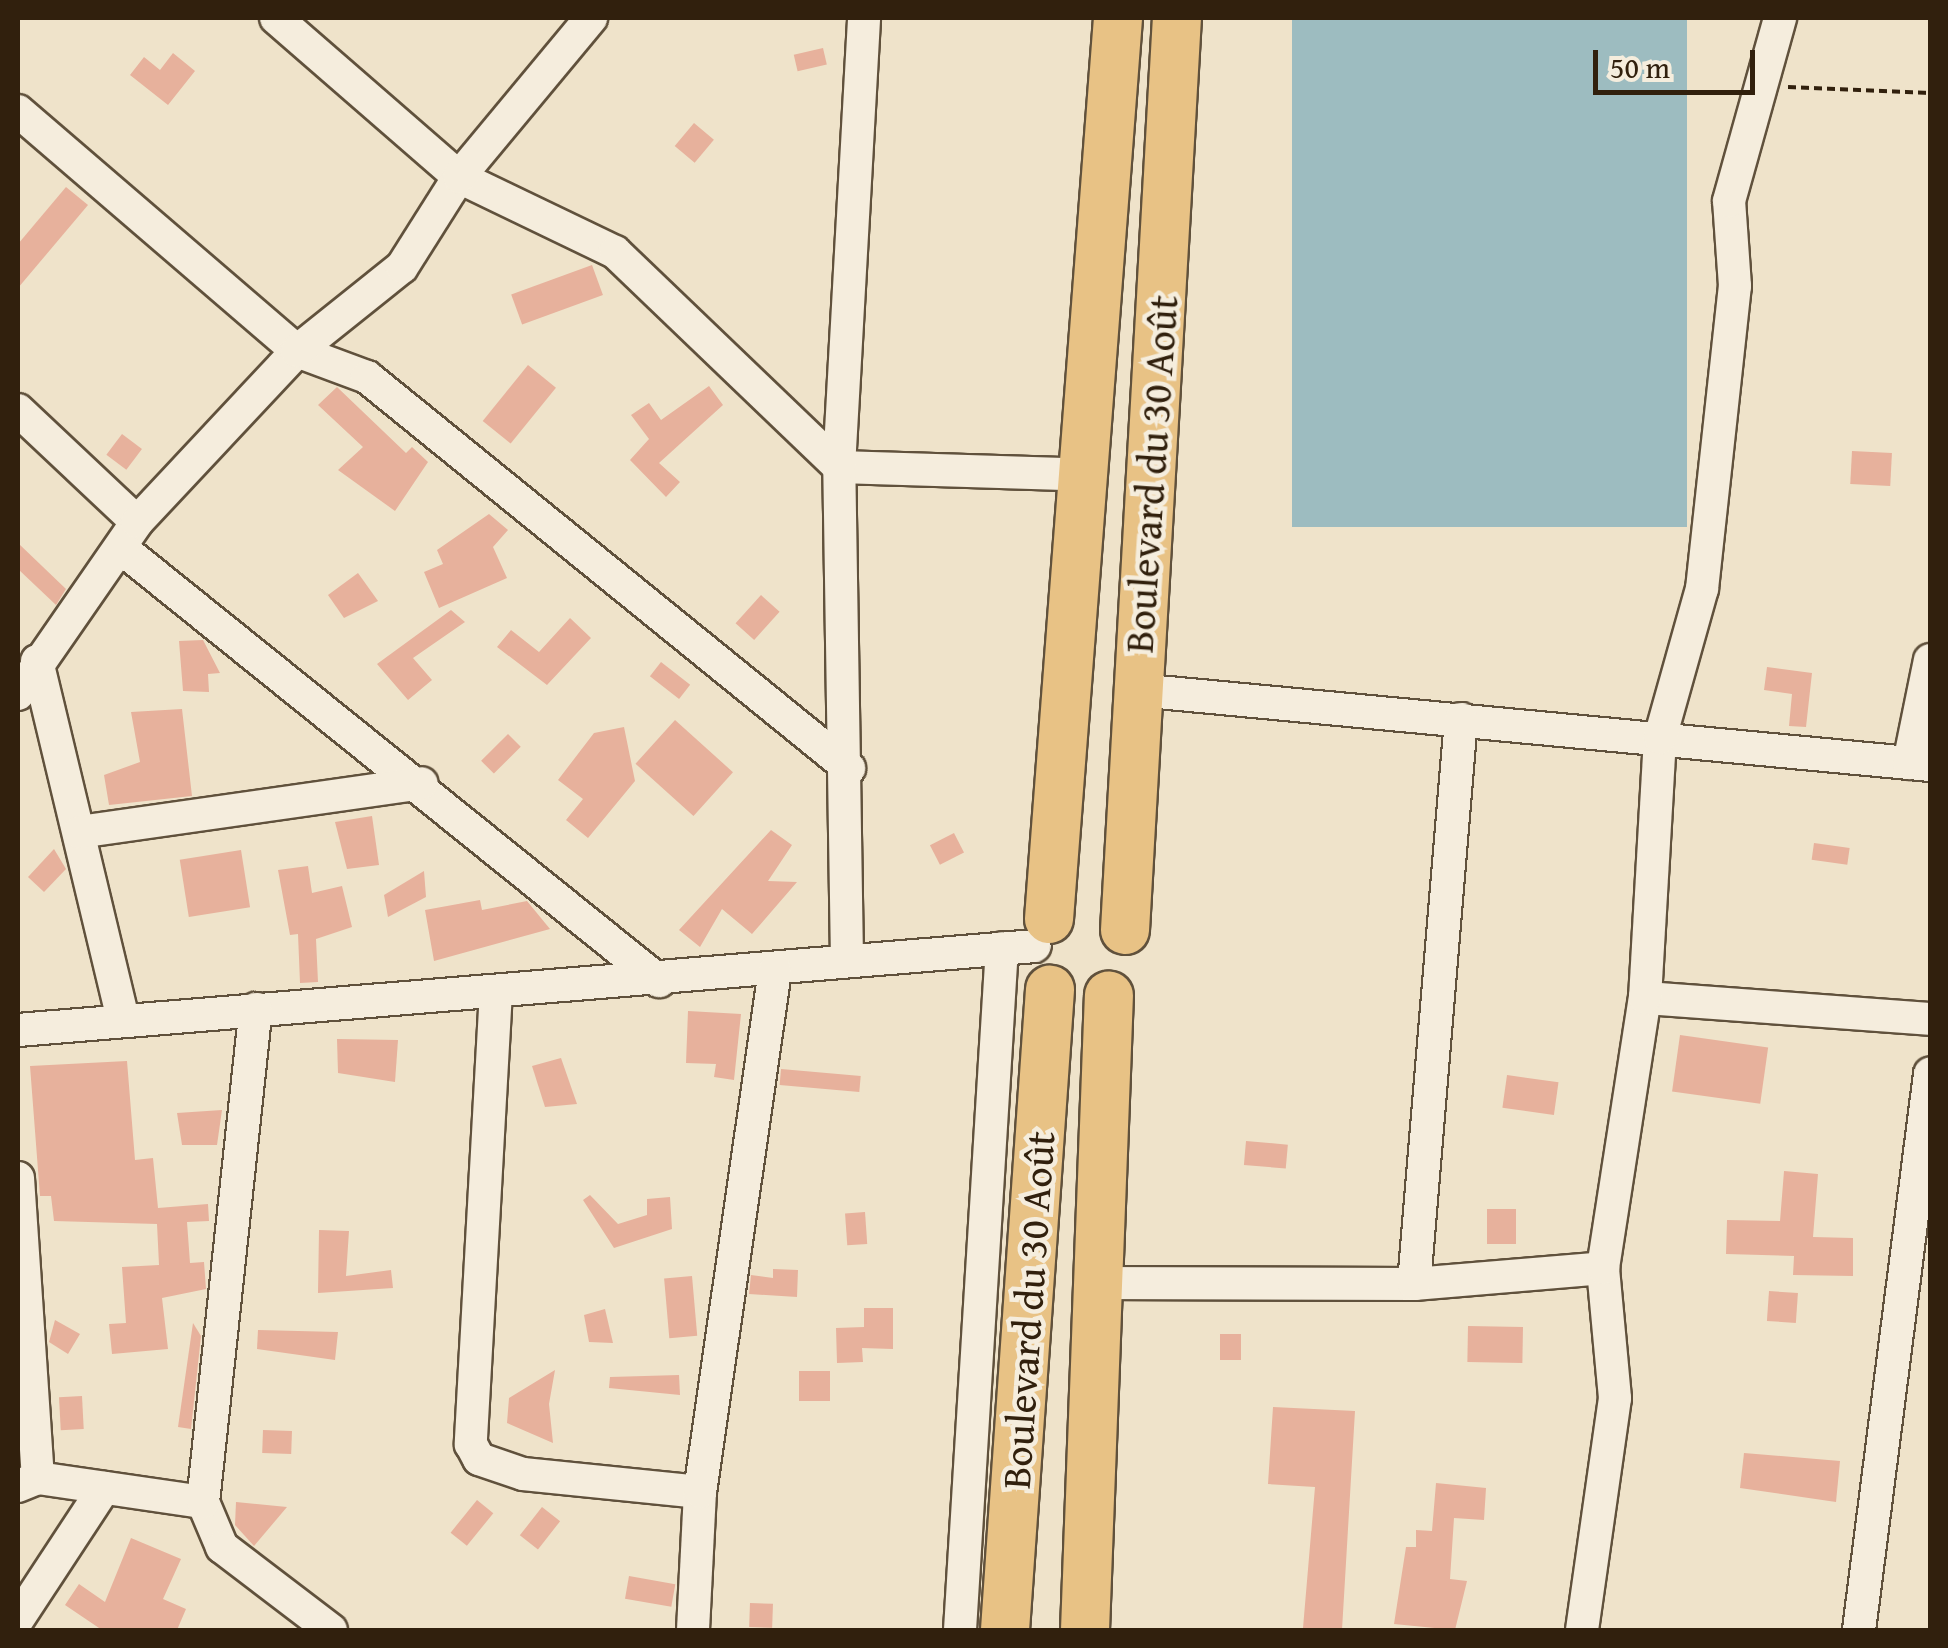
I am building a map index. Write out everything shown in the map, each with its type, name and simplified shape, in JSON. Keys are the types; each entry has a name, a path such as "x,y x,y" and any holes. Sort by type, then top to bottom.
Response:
{"highway":[{"name":"Boulevard du 30 Août","path":"1029,937 1088,474 1118,18"},
{"name":"Boulevard du 30 Août","path":"1125,930 1177,18"},
{"path":"1090,906 1125,930 1131,959 1109,995 1080,1002 1050,990 1029,937 1090,906"},
{"name":"Boulevard du 30 Août","path":"1004,1630 1050,990"},
{"name":"Boulevard du 30 Août","path":"1085,1630 1095,1283 1109,995"}],"street":[{"path":"18,694 38,660 129,535 297,351 402,267 459,177 591,18"},
{"path":"848,960 850,768 839,467 864,18"},
{"path":"1582,1630 1615,1398 1603,1268 1645,998 1660,738 1702,589 1735,286 1729,201 1780,18"},
{"path":"282,19 459,177 614,252 839,467 1088,474"},
{"path":"18,111 297,351 367,378 850,768"},
{"path":"18,410 129,535 422,783 498,855 659,980"},
{"path":"38,660 123,1018"},
{"path":"1136,690 1920,764 1930,660"},
{"path":"1414,1284 1461,719"},
{"path":"79,832 422,783"},
{"path":"18,1030 123,1018 775,970 1029,937 960,1630"},
{"path":"693,1630 700,1492 775,970"},
{"path":"496,991 471,1444 478,1459 523,1474 700,1492"},
{"path":"1645,998 1930,1019"},
{"path":"256,1009 203,1502 222,1546 331,1630"},
{"path":"1859,1630 1917,1252 1930,1074"},
{"path":"18,1178 28,1482 203,1502"},
{"path":"1095,1283 1414,1284 1603,1268"},
{"path":"18,1619 104,1488"}],"path":[{"path":"1763,88 1930,93"}],"water":[{"path":"1292,18 1687,18 1687,527 1292,527"}],"building":[{"path":"823,48 827,65 798,71 794,55"},
{"path":"173,53 195,71 168,105 130,75 144,57 160,70"},
{"path":"694,123 714,140 695,163 675,146"},
{"path":"66,187 88,205 18,288 18,244"},
{"path":"592,265 603,295 522,324 511,294"},
{"path":"528,365 556,388 511,444 483,421"},
{"path":"709,386 723,405 659,463 680,482 666,497 630,460 649,439 631,415 649,403 661,420"},
{"path":"337,387 406,453 412,447 428,462 395,511 338,470 363,447 318,405"},
{"path":"122,434 142,449 126,470 106,455"},
{"path":"1852,451 1892,453 1890,486 1850,484"},
{"path":"489,514 508,530 493,547 507,578 439,608 424,572 443,564 437,550"},
{"path":"18,543 66,589 56,605 18,569"},
{"path":"358,573 378,601 344,618 328,595"},
{"path":"761,595 780,612 754,640 736,623"},
{"path":"451,610 465,622 413,658 432,680 408,700 377,664"},
{"path":"570,618 591,638 547,685 497,647 511,630 539,652"},
{"path":"203,640 220,673 208,674 209,692 183,691 179,641"},
{"path":"661,662 690,685 679,699 650,676"},
{"path":"1767,667 1812,673 1806,727 1789,726 1792,694 1764,690"},
{"path":"182,709 192,796 109,805 104,775 140,762 131,712"},
{"path":"675,720 733,772 693,816 636,764"},
{"path":"624,727 635,781 588,838 566,820 583,799 558,780 594,733"},
{"path":"508,734 521,747 494,774 481,761"},
{"path":"372,816 379,865 347,869 335,822"},
{"path":"771,830 792,845 768,881 797,882 752,934 722,909 700,947 679,930"},
{"path":"954,833 964,853 940,865 930,845"},
{"path":"1814,843 1850,848 1847,865 1812,860"},
{"path":"54,849 66,869 44,892 28,877"},
{"path":"241,850 250,907 189,917 180,860"},
{"path":"308,866 312,893 342,886 352,927 316,939 318,982 300,983 298,934 290,935 278,870"},
{"path":"424,871 426,897 388,917 384,895"},
{"path":"480,900 482,910 527,901 550,929 434,961 425,910"},
{"path":"688,1011 741,1014 734,1080 714,1077 716,1064 686,1063"},
{"path":"1680,1035 1768,1047 1760,1104 1672,1091"},
{"path":"337,1039 398,1040 395,1082 338,1073"},
{"path":"561,1058 577,1104 545,1107 532,1066"},
{"path":"127,1061 135,1160 153,1158 158,1208 208,1204 209,1221 187,1222 190,1263 204,1262 206,1289 162,1298 168,1349 112,1354 109,1324 126,1323 122,1267 159,1265 157,1224 54,1221 51,1196 40,1196 30,1066"},
{"path":"781,1069 861,1076 859,1092 780,1085"},
{"path":"1507,1075 1558,1082 1554,1115 1502,1108"},
{"path":"222,1110 217,1145 182,1145 177,1113"},
{"path":"1246,1141 1288,1145 1286,1169 1244,1165"},
{"path":"1784,1171 1818,1174 1813,1237 1853,1238 1853,1276 1793,1275 1794,1256 1726,1254 1727,1220 1780,1221"},
{"path":"590,1195 618,1224 647,1215 647,1199 670,1197 672,1229 614,1248 583,1200"},
{"path":"1487,1209 1516,1209 1516,1244 1487,1244"},
{"path":"865,1212 867,1244 847,1245 845,1213"},
{"path":"319,1230 349,1231 346,1276 391,1270 393,1288 318,1293"},
{"path":"773,1269 798,1270 797,1297 749,1294 751,1275 773,1278"},
{"path":"692,1276 697,1336 669,1338 664,1278"},
{"path":"1769,1291 1798,1293 1796,1323 1767,1321"},
{"path":"864,1308 893,1308 893,1349 862,1348 863,1362 837,1363 836,1328 864,1327"},
{"path":"605,1309 613,1343 589,1342 584,1315"},
{"path":"55,1320 80,1334 68,1354 49,1342"},
{"path":"193,1323 201,1336 191,1429 178,1427"},
{"path":"1468,1326 1523,1327 1522,1363 1467,1362"},
{"path":"258,1330 338,1332 335,1360 257,1349"},
{"path":"1220,1334 1241,1334 1241,1360 1220,1360"},
{"path":"555,1370 549,1404 553,1443 507,1423 509,1398"},
{"path":"799,1371 830,1371 830,1401 799,1401"},
{"path":"679,1375 680,1395 609,1388 610,1377"},
{"path":"82,1396 84,1429 61,1430 59,1397"},
{"path":"1273,1407 1355,1411 1342,1630 1303,1628 1315,1487 1268,1484"},
{"path":"263,1430 292,1431 291,1454 262,1453"},
{"path":"1744,1453 1840,1461 1836,1502 1740,1488"},
{"path":"1436,1483 1486,1488 1484,1520 1454,1518 1450,1579 1467,1581 1455,1630 1394,1624 1406,1547 1416,1547 1416,1530 1432,1531"},
{"path":"477,1500 493,1513 467,1546 451,1533"},
{"path":"236,1502 287,1507 254,1546 235,1525"},
{"path":"542,1507 560,1521 538,1550 520,1535"},
{"path":"131,1538 181,1559 163,1599 186,1609 177,1630 102,1630 65,1605 79,1584 105,1602"},
{"path":"629,1576 675,1584 671,1607 625,1599"},
{"path":"750,1603 773,1604 772,1628 749,1627"}]}
